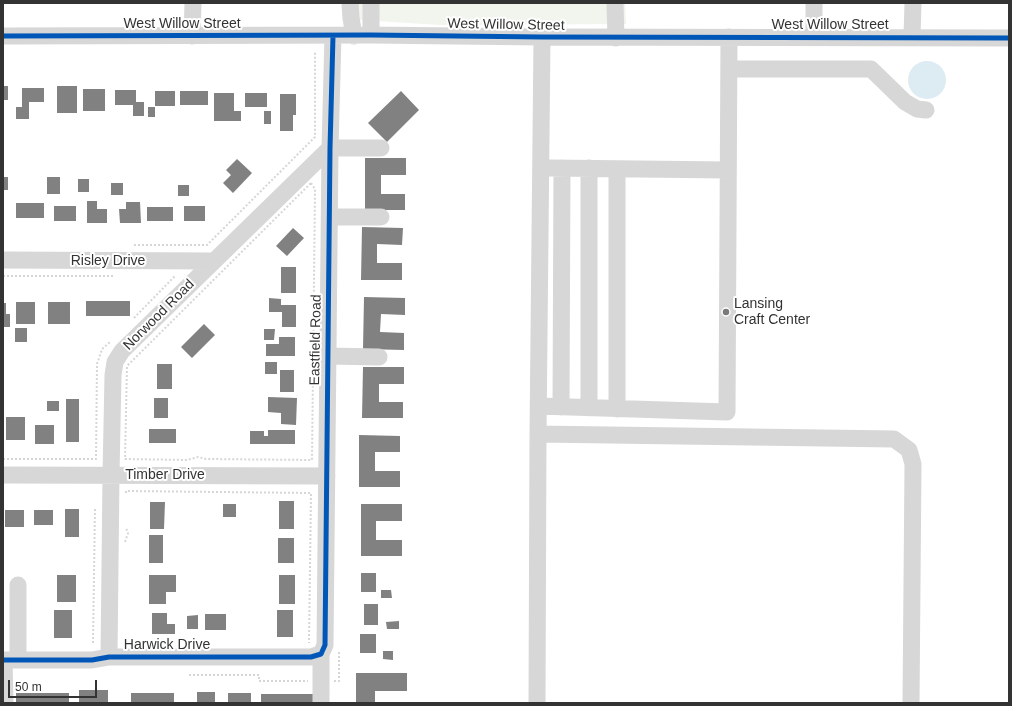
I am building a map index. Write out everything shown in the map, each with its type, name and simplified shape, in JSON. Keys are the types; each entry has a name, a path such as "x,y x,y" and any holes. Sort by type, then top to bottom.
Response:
{"street":[{"path":"192,36 193,3"},
{"path":"350,3 354,36"},
{"path":"371,3 371,35"},
{"path":"615,3 616,38"},
{"path":"814,3 814,37"},
{"path":"912,3 912,37"},
{"name":"West Willow Street","path":"3,36 371,35 616,38 1009,38"},
{"name":"Eastfield Road","path":"321,703 318,648 327,476 332,36"},
{"path":"537,703 538,406 542,37"},
{"path":"538,406 727,412 729,37"},
{"path":"729,69 871,69 905,102 917,109 926,110"},
{"path":"330,148 382,148"},
{"name":"Norwood Road","path":"109,657 113,375 116,362 122,351 330,148"},
{"path":"541,168 728,170"},
{"path":"561,407 562,168"},
{"path":"589,168 589,408"},
{"path":"617,169 617,408"},
{"path":"330,217 381,217"},
{"name":"Risley Drive","path":"3,260 214,261"},
{"path":"328,356 379,357"},
{"path":"538,434 894,439 899,442 909,450 913,464 911,703"},
{"name":"Timber Drive","path":"3,475 327,476"},
{"path":"5,703 8,660 18,585"},
{"name":"Harwick Drive","path":"8,660 92,660 109,657 311,657 318,648"}],"path":[{"path":"130,245 207,245 315,137 315,52"},
{"path":"311,183 315,189 312,460 206,459 198,457 187,460 125,459 127,366 311,183"},
{"path":"3,276 121,276"},
{"path":"130,321 176,276 168,276"},
{"path":"3,459 96,459 97,364 102,349 114,338"},
{"path":"126,498 126,491 311,492 318,648"},
{"path":"93,643 95,505"},
{"path":"125,526 128,533 125,542"}],"shaded area":[{"path":"341,3 625,3 626,24 441,25 343,19"},
{"path":"923,61 931,61 941,66 945,73 945,87 941,94 931,99 923,99 913,94 911,91 908,84 908,76 913,66 916,64"}],"building":[{"path":"3,86 8,86 8,100 3,100"},
{"path":"57,86 77,86 77,113 57,113"},
{"path":"22,88 44,88 44,102 29,102 29,119 16,119 16,107 22,107"},
{"path":"83,89 105,89 105,111 83,111"},
{"path":"115,90 136,90 136,102 144,102 144,116 133,116 133,105 115,105"},
{"path":"155,91 175,91 175,106 155,106"},
{"path":"180,91 208,91 208,105 180,105"},
{"path":"401,91 419,110 387,142 368,123"},
{"path":"214,93 234,93 234,111 241,111 241,121 214,121"},
{"path":"245,93 267,93 267,107 245,107"},
{"path":"280,94 296,94 296,115 293,115 293,131 280,131"},
{"path":"148,107 155,107 155,117 148,117"},
{"path":"264,111 271,111 271,124 264,124"},
{"path":"365,158 406,158 406,175 381,175 381,194 405,194 405,210 365,210"},
{"path":"237,159 252,173 233,193 223,183 231,175 226,170"},
{"path":"3,177 8,177 8,190 3,190"},
{"path":"47,177 60,177 60,194 47,194"},
{"path":"78,179 89,179 89,192 78,192"},
{"path":"111,183 123,183 123,195 111,195"},
{"path":"178,185 189,185 189,196 178,196"},
{"path":"87,201 97,201 97,209 107,209 107,223 87,223"},
{"path":"126,202 140,202 141,223 120,223 119,209 126,209"},
{"path":"16,203 44,203 44,218 16,218"},
{"path":"54,206 76,206 76,221 54,221"},
{"path":"184,206 205,206 205,221 184,221"},
{"path":"147,207 173,207 173,221 147,221"},
{"path":"362,227 403,228 402,245 377,244 377,263 402,263 402,280 361,280"},
{"path":"293,228 304,238 287,256 276,246"},
{"path":"281,267 296,267 296,293 281,293"},
{"path":"364,297 405,298 405,315 381,314 380,332 404,333 404,350 363,349"},
{"path":"269,298 281,299 281,305 296,305 296,327 282,327 282,312 269,312"},
{"path":"86,301 130,301 130,316 86,316"},
{"path":"16,302 35,302 35,324 16,324"},
{"path":"48,302 70,302 70,324 48,324"},
{"path":"3,303 6,303 6,314 10,314 10,327 3,327"},
{"path":"204,324 215,335 192,358 181,347"},
{"path":"15,328 27,328 27,342 15,342"},
{"path":"264,329 275,329 274,340 264,340"},
{"path":"279,337 295,337 295,356 266,356 266,344 279,344"},
{"path":"265,362 277,362 277,374 265,374"},
{"path":"157,364 172,364 172,389 157,389"},
{"path":"363,367 404,367 404,384 379,384 379,402 403,402 403,418 362,418"},
{"path":"280,370 294,370 294,392 280,392"},
{"path":"268,397 297,398 296,425 281,424 281,413 268,412"},
{"path":"154,398 168,398 168,418 154,418"},
{"path":"66,399 79,399 79,442 66,442"},
{"path":"47,401 59,401 59,411 47,411"},
{"path":"6,417 25,417 25,440 6,440"},
{"path":"35,425 54,425 54,444 35,444"},
{"path":"149,429 176,429 176,443 149,443"},
{"path":"268,430 295,430 295,444 250,444 250,431 264,431 264,436 268,436"},
{"path":"359,435 400,436 400,452 375,452 375,471 400,471 400,487 359,487"},
{"path":"279,501 294,501 294,529 279,529"},
{"path":"150,502 165,502 164,529 150,529"},
{"path":"223,504 236,504 236,517 223,517"},
{"path":"361,504 402,504 402,521 376,521 376,540 402,540 402,556 361,556"},
{"path":"65,509 79,509 79,537 65,537"},
{"path":"5,510 24,510 24,527 5,527"},
{"path":"34,510 53,510 53,525 34,525"},
{"path":"149,535 163,535 163,563 149,563"},
{"path":"278,538 294,538 294,563 278,563"},
{"path":"361,573 376,573 376,592 361,592"},
{"path":"57,575 76,575 76,602 57,602"},
{"path":"149,575 176,575 176,592 166,592 166,604 149,604"},
{"path":"279,575 295,575 295,604 279,604"},
{"path":"381,590 391,590 392,598 381,598"},
{"path":"364,604 378,604 378,625 364,625"},
{"path":"54,610 72,610 72,638 54,638"},
{"path":"277,610 293,610 293,637 277,637"},
{"path":"152,613 167,613 167,624 175,624 175,634 152,634"},
{"path":"205,614 226,614 226,630 205,630"},
{"path":"198,615 198,629 187,629 187,616"},
{"path":"399,621 399,629 387,629 386,622"},
{"path":"360,634 376,634 376,653 360,653"},
{"path":"383,651 393,651 393,660 383,659"},
{"path":"356,673 407,673 407,691 375,691 375,703 356,703"},
{"path":"79,690 108,690 108,703 79,703"},
{"path":"197,692 215,692 215,703 197,703"},
{"path":"16,693 69,693 69,703 16,703"},
{"path":"131,693 174,693 174,703 131,703"},
{"path":"228,693 251,693 251,703 228,703"},
{"path":"261,694 315,694 315,703 261,703"}],"cycle path":[{"path":"3,36 371,35 1009,38"},
{"path":"3,660 92,660 109,657 311,657 321,654 325,645 330,148 333,36"}],"place":[{"name":"Lansing Craft Center","path":"726,312"}]}
